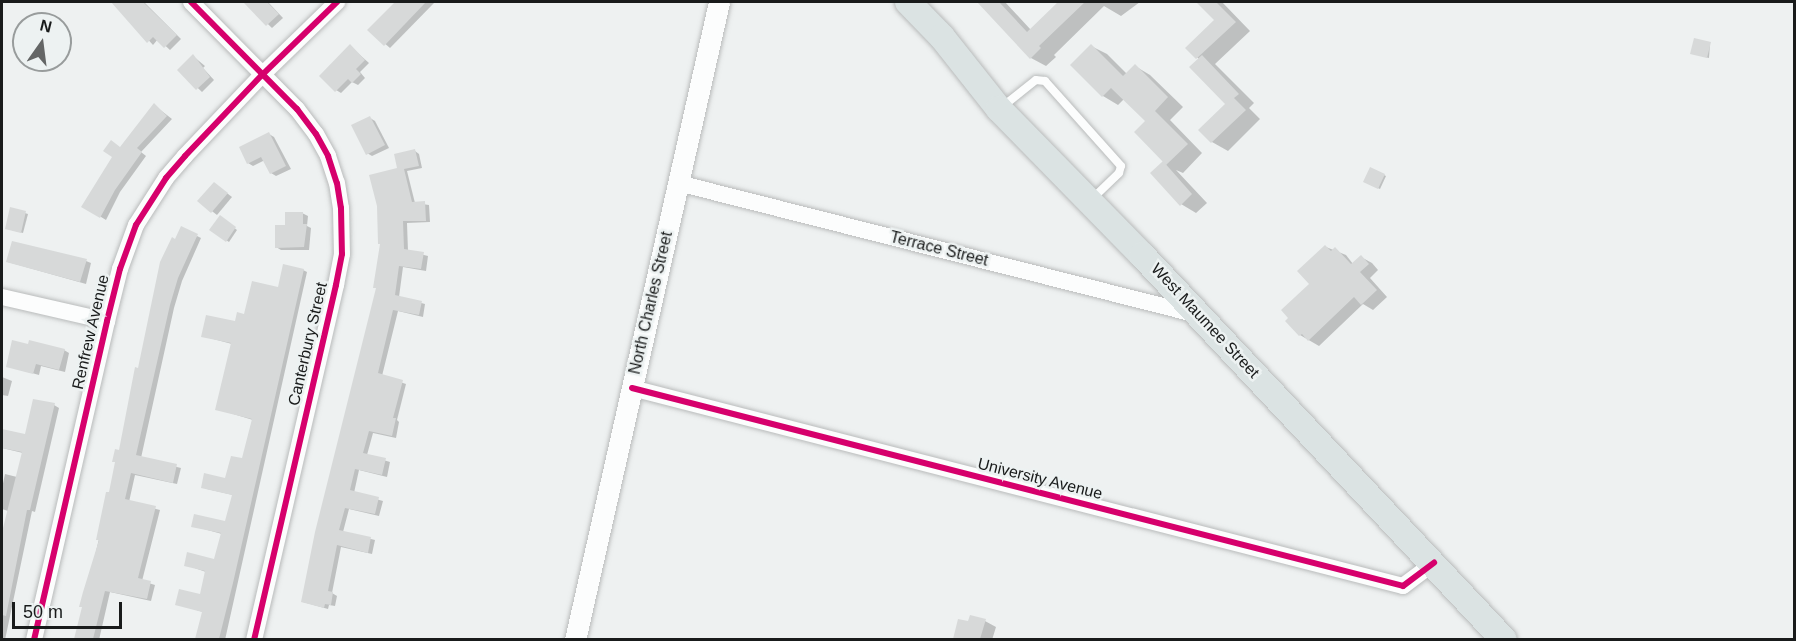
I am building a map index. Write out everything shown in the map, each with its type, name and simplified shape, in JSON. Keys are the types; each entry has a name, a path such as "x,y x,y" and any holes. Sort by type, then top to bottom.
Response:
{"main road":[{"name":"West Maumee Street","path":"908,2 942,37 999,109 1199,315 1434,563 1498,638"}],"street":[{"name":"Canterbury Street","path":"191,2 297,109 328,156 337,183 343,234 333,297 258,638"},
{"name":"Renfrew Avenue","path":"34,639 107,321 127,245 148,203 185,156 262,75 337,2"},
{"name":"North Charles Street","path":"575,639 719,2"},
{"name":"Terrace Street","path":"678,183 1199,315"},
{"path":"2,297 107,321"},
{"name":"University Avenue","path":"632,388 1403,586 1434,563"}],"lane":[{"path":"999,109 1036,80 1045,81 1121,166 1119,173 1089,201"}],"building":[{"path":"111,2 143,2 177,35 164,48 153,37 147,43"},
{"path":"243,2 267,2 279,14 266,26"},
{"path":"395,2 426,2 384,46 367,30"},
{"path":"977,2 999,2 1027,32 1058,2 1085,2 1039,46 1041,48 1030,59"},
{"path":"1196,2 1216,2 1236,22 1196,59 1185,48 1214,20"},
{"path":"1694,38 1711,42 1707,58 1690,54"},
{"path":"350,44 365,60 356,69 361,74 352,83 348,79 335,92 319,76"},
{"path":"1091,44 1123,76 1135,64 1168,97 1155,111 1188,144 1166,165 1134,132 1145,121 1111,88 1102,97 1070,65"},
{"path":"193,54 210,77 196,90 177,70"},
{"path":"1202,55 1239,94 1234,98 1246,110 1211,143 1198,130 1225,104 1189,67"},
{"path":"154,103 167,116 137,148 142,152 115,190 100,218 81,207 112,157 103,151 111,140 120,147"},
{"path":"370,116 385,145 366,155 351,125"},
{"path":"269,132 286,166 270,174 261,157 247,164 239,147"},
{"path":"415,149 419,166 404,169 412,202 425,201 426,221 403,221 404,249 424,252 421,269 399,266 395,295 422,301 419,315 393,310 378,373 403,380 393,418 396,418 392,436 369,431 363,453 386,458 382,475 355,469 350,490 379,497 375,514 345,508 339,530 371,537 368,553 337,545 328,591 333,592 331,605 325,604 324,608 301,602 315,532 376,288 373,288 380,244 378,244 377,206 369,175 397,168 394,154"},
{"path":"1163,161 1192,194 1180,206 1150,173"},
{"path":"1370,167 1385,174 1378,189 1363,182"},
{"path":"214,182 228,193 211,213 197,201"},
{"path":"10,207 26,211 21,233 5,229"},
{"path":"285,212 303,212 303,224 307,224 304,247 275,248 275,225 285,225"},
{"path":"220,215 236,227 226,242 209,230"},
{"path":"181,226 198,234 178,278 170,305 136,455 177,464 173,483 131,473 125,499 156,506 138,578 151,581 147,599 105,591 93,639 74,639 82,607 79,607 99,540 96,540 115,462 112,462 115,449 119,450 135,367 138,368 160,262 172,237 175,239"},
{"path":"12,241 87,259 80,282 6,262"},
{"path":"1325,245 1331,251 1335,247 1351,264 1361,255 1369,264 1360,272 1377,290 1361,305 1354,297 1308,341 1302,334 1299,336 1285,321 1288,318 1281,310 1309,284 1297,271"},
{"path":"283,264 304,269 233,583 219,639 195,639 202,612 175,605 179,589 200,594 205,571 184,566 187,552 214,559 221,533 191,527 194,514 225,521 232,495 201,488 204,473 225,478 231,456 242,458 252,419 215,410 231,343 201,337 206,315 235,321 237,312 244,314 252,281 278,287"},
{"path":"12,340 28,344 29,340 65,349 59,370 36,364 33,374 6,367"},
{"path":"33,399 55,403 30,510 27,510 6,616 2,615 2,532 22,452 2,448 2,429 25,434"},
{"path":"970,615 986,619 980,639 953,639 958,619 968,621"}],"cycle path":[{"path":"191,2 297,109 316,134 328,156 337,183 341,208 342,254 336,285 254,640"},
{"path":"34,640 107,321 120,269 136,225 166,178 185,156 262,75 337,2"},
{"path":"632,388 1403,586 1434,563"}]}
